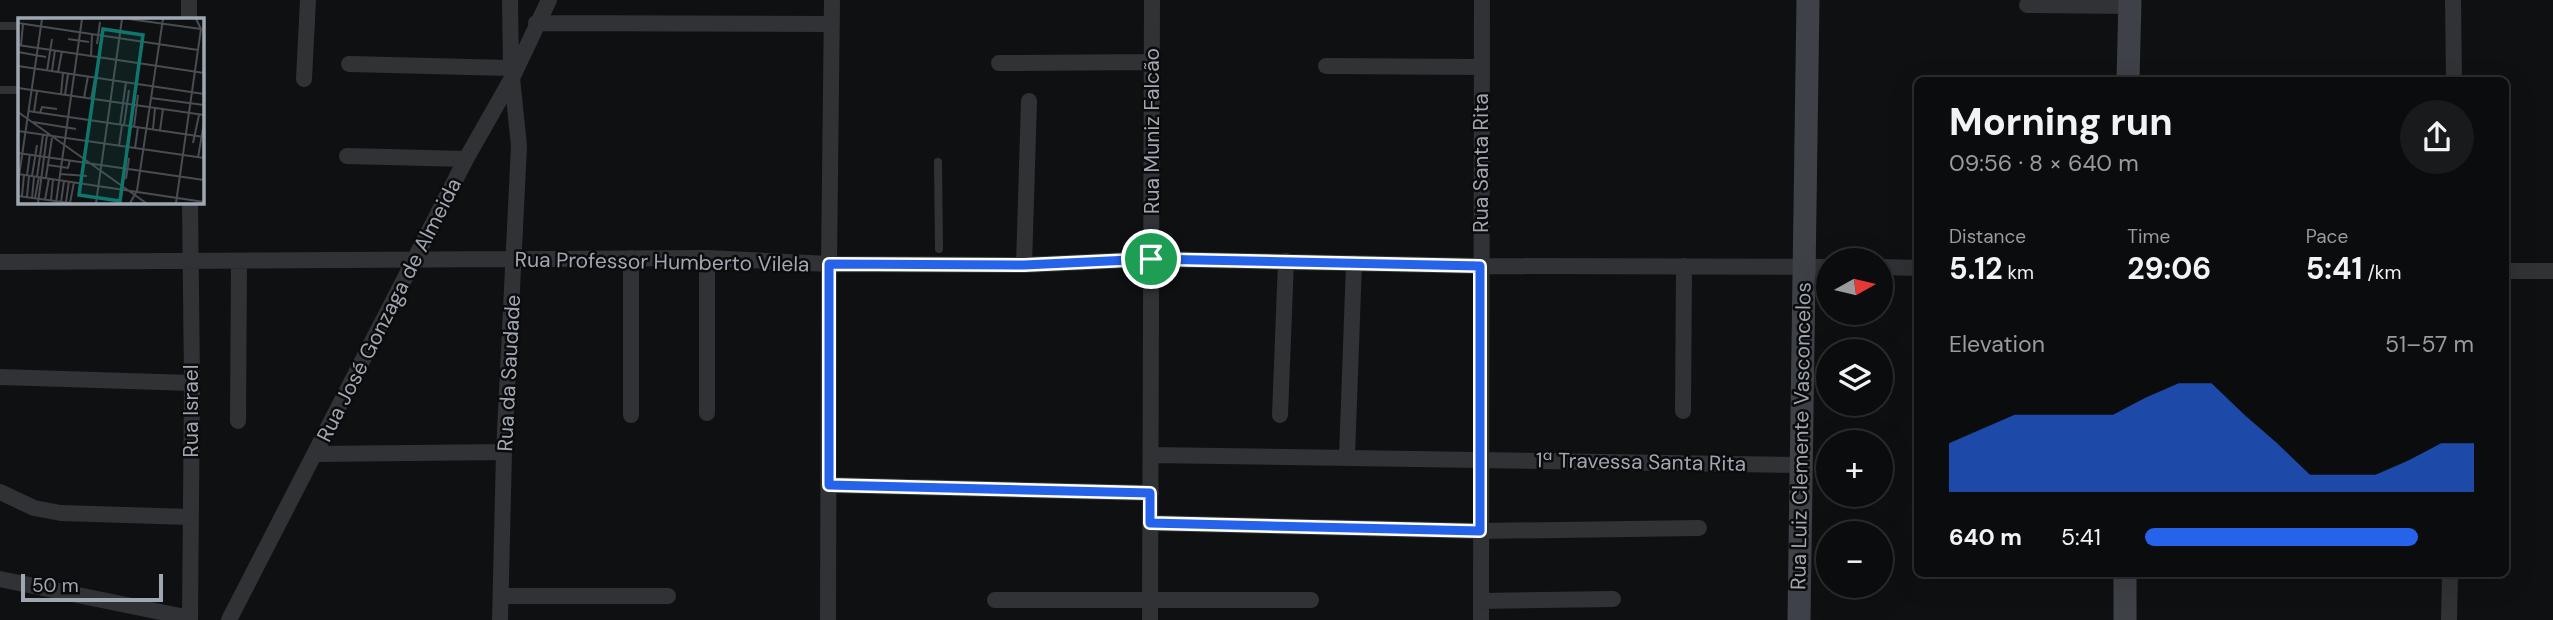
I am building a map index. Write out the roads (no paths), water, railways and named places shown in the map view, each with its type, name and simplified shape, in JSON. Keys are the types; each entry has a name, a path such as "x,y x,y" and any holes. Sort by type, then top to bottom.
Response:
{"street":[{"path":"189,0 189,18"},
{"path":"304,79 309,0"},
{"name":"Rua da Saudade","path":"500,620 504,452 519,146 512,73 510,0"},
{"name":"Rua José Gonzaga de Almeida","path":"229,620 549,0"},
{"path":"828,620 832,0"},
{"name":"Rua Muniz Falcão","path":"1150,620 1152,0"},
{"name":"Rua Santa Rita","path":"1481,620 1482,0"},
{"name":"Rua Luiz Clemente Vasconcelos","path":"1799,620 1808,0"},
{"path":"2453,0 2454,77"},
{"path":"2026,5 2130,3 2128,77"},
{"path":"536,23 832,24"},
{"path":"999,63 1152,62"},
{"path":"349,64 512,73"},
{"path":"1326,66 1482,67"},
{"path":"1024,265 1029,101"},
{"path":"347,156 466,159"},
{"name":"Rua Israel","path":"190,203 190,619"},
{"name":"Rua Professor Humberto Vilela","path":"0,262 707,258 829,264 939,257 1024,265 1151,259 1480,266 1816,267"},
{"path":"631,258 631,415"},
{"path":"707,258 707,413"},
{"path":"238,421 239,261"},
{"path":"1280,415 1286,261"},
{"path":"1347,456 1354,263"},
{"path":"1683,411 1684,267"},
{"path":"1894,267 1914,268"},
{"path":"2509,271 2553,271"},
{"path":"0,377 192,383"},
{"path":"315,454 504,452"},
{"name":"1ª Travessa Santa Rita","path":"1151,455 1801,465"},
{"path":"829,485 1150,493"},
{"path":"0,492 34,508 61,513 191,517"},
{"path":"1150,523 1480,531 1699,528"},
{"path":"2125,577 2125,620"},
{"path":"2449,620 2450,577"},
{"path":"0,579 190,619"},
{"path":"501,596 668,596"},
{"path":"1481,601 1613,599"},
{"path":"995,600 1311,600"}],"lane":[{"path":"0,26 18,26"},
{"path":"0,90 18,90"},
{"path":"938,162 939,257"}]}
